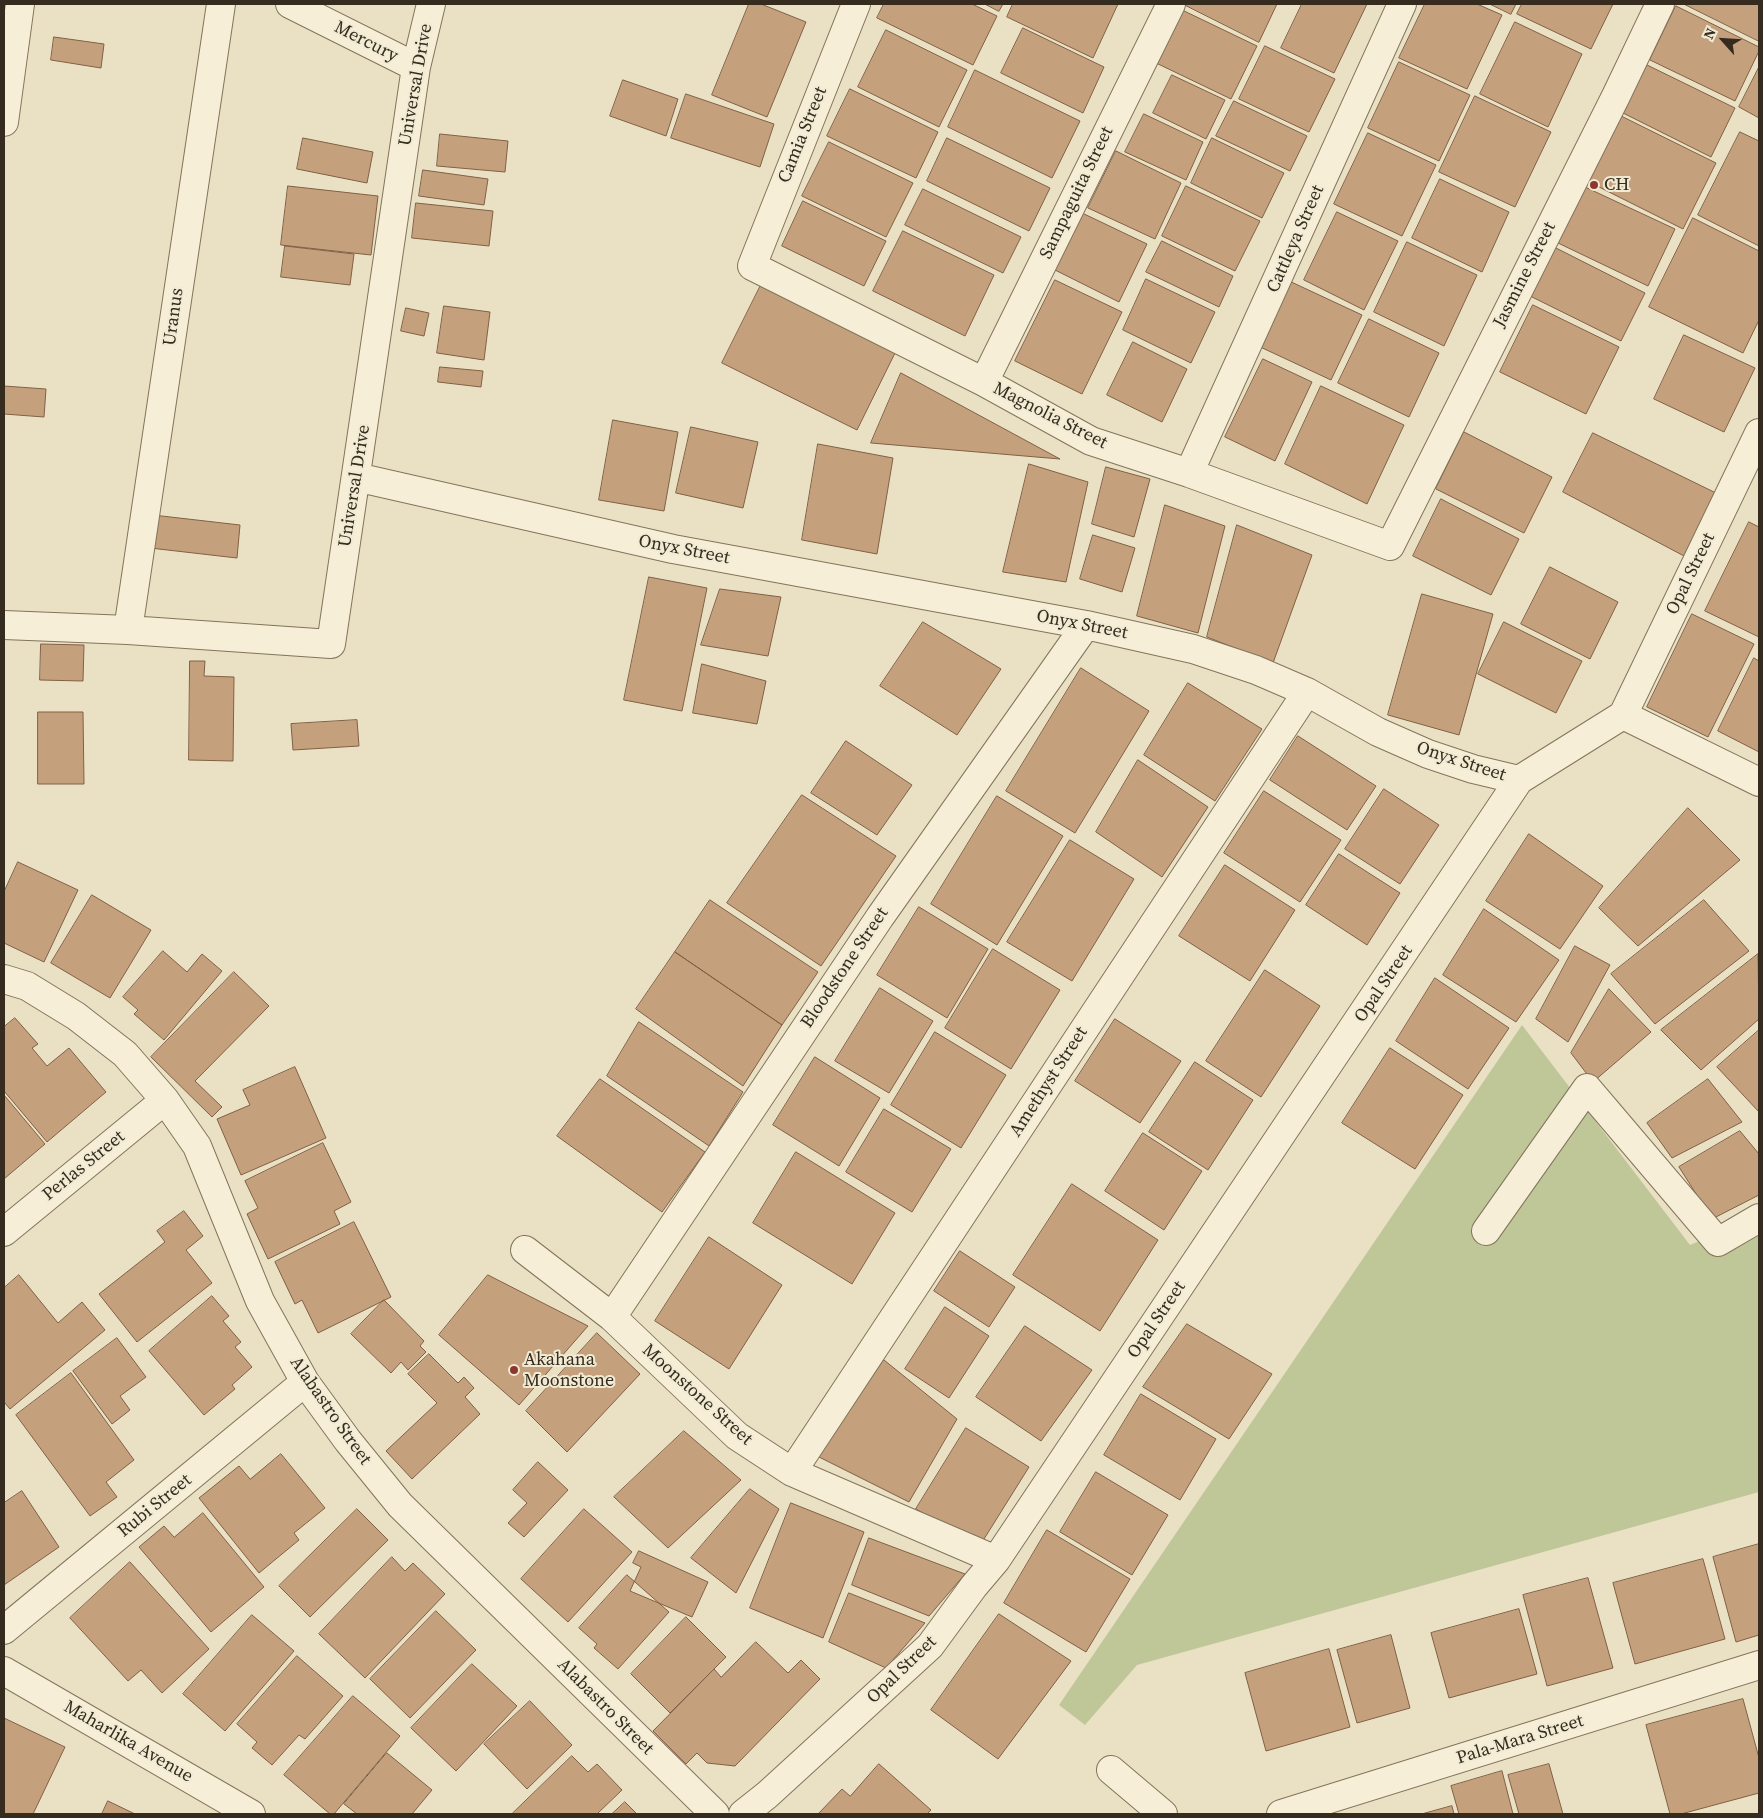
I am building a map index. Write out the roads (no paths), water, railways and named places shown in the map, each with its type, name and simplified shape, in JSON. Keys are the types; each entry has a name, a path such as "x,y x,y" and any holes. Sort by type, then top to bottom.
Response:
{"street":[{"path":"4,122 20,4"},
{"name":"Uranus","path":"128,630 221,4"},
{"name":"Mercury","path":"290,4 416,67"},
{"name":"Universal Drive","path":"4,625 128,630 331,644 416,67 430,4"},
{"name":"Camia Street","path":"752,266 856,4"},
{"name":"Sampaguita Street","path":"984,382 1171,4"},
{"name":"Cattleya Street","path":"1189,473 1402,4"},
{"name":"Jasmine Street","path":"1390,546 1616,96 1660,4"},
{"name":"Magnolia Street","path":"752,266 984,382 1091,441 1189,473 1390,546"},
{"name":"Opal Street","path":"1622,715 1750,477 1759,433"},
{"name":"Onyx Street","path":"356,477 673,549 1086,625 1193,649 1256,670 1308,692 1378,732 1428,754 1473,770 1519,780 1622,715"},
{"name":"Bloodstone Street","path":"612,1317 880,916 1086,625"},
{"name":"Amethyst Street","path":"792,1472 1308,692"},
{"path":"1622,715 1759,782"},
{"name":"Opal Street","path":"744,1814 930,1646 974,1586 996,1560 1519,780"},
{"name":"Alabastro Street","path":"4,979 27,986 76,1016 125,1054 165,1100 197,1146 260,1301 306,1382 348,1441 400,1505 715,1814"},
{"path":"1486,1231 1587,1088 1718,1242 1759,1218"},
{"name":"Perlas Street","path":"4,1232 165,1100"},
{"name":"Moonstone Street","path":"525,1250 612,1317 737,1436 792,1472 996,1560"},
{"name":"Rubi Street","path":"4,1630 306,1382"},
{"name":"Pala-Mara Street","path":"1281,1814 1759,1665"},
{"name":"Maharlika Avenue","path":"4,1671 251,1814"},
{"path":"1111,1770 1163,1814"}],"place":[{"name":"CH","path":"1594,185"},
{"name":"Akahana Moonstone","path":"514,1370"}]}
